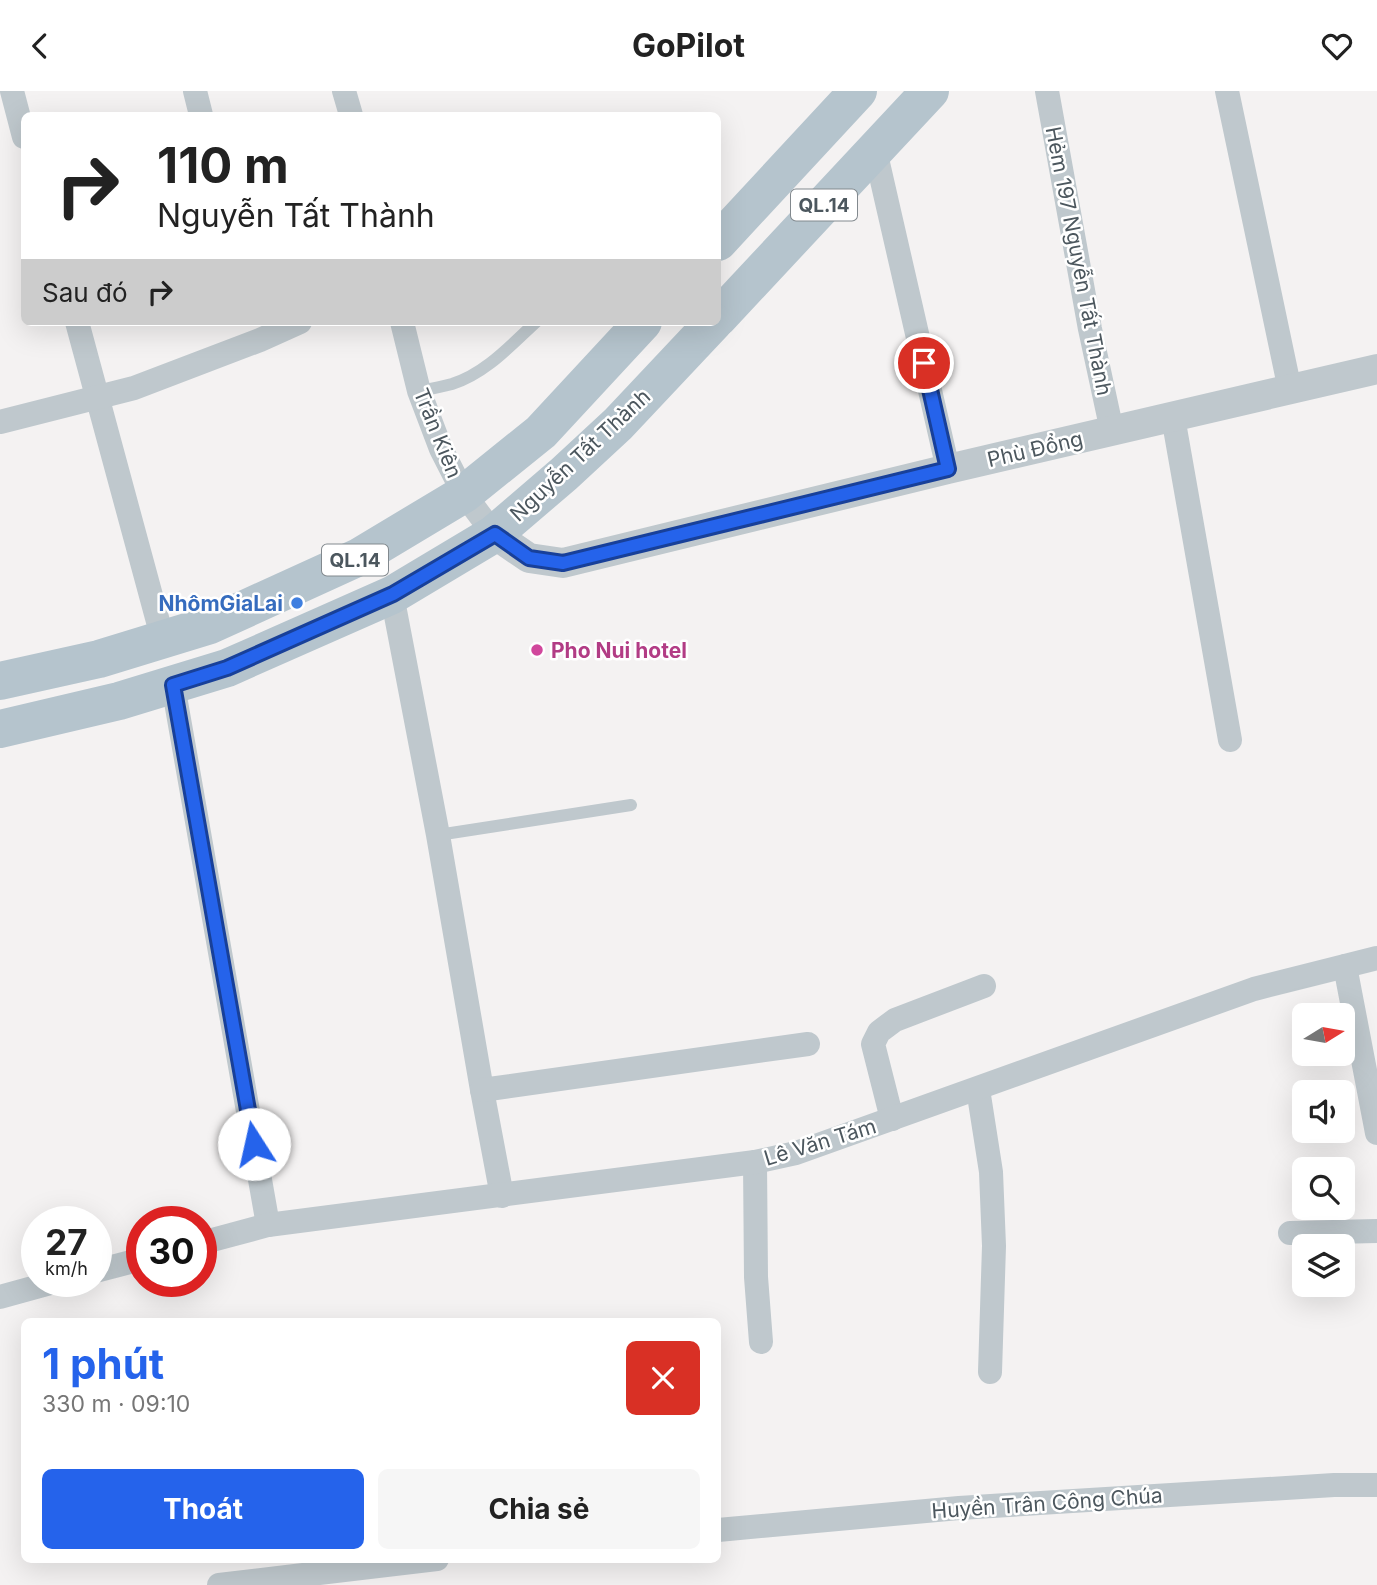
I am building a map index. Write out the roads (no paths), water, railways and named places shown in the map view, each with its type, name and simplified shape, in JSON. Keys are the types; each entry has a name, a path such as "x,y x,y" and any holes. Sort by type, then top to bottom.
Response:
{"main road":[{"name":"QL.14","path":"721,239 858,91"},
{"name":"QL.14","path":"721,315 930,91"},
{"name":"Nguyễn Tất Thành","path":"0,681 99,659 210,625 359,557 464,494 541,432 639,326"},
{"name":"Nguyễn Tất Thành","path":"0,729 119,701 227,668 393,594 495,534 618,424 710,326"}],"street":[{"path":"12,91 21,126"},
{"path":"195,91 200,112"},
{"path":"344,91 350,112"},
{"name":"Hẻm 197 Nguyễn Tất Thành","path":"1047,91 1090,329 1112,431"},
{"path":"1227,91 1290,390"},
{"path":"875,150 948,469"},
{"path":"78,326 163,640"},
{"path":"0,422 134,388 258,331 281,326"},
{"name":"Trần Kiên","path":"403,326 419,391 441,449 464,494 495,534"},
{"name":"Phù Đổng","path":"495,534 529,558 563,563 948,469 1377,369"},
{"path":"1173,417 1230,740"},
{"path":"393,594 502,1196"},
{"path":"173,685 268,1225"},
{"name":"Lê Văn Tám","path":"217,1239 268,1225 755,1162 796,1153 1254,989 1377,958"},
{"path":"1345,966 1377,1133"},
{"path":"892,1119 873,1044 879,1032 895,1020 984,986"},
{"path":"482,1090 808,1044"},
{"path":"978,1089 991,1172 994,1246 990,1372"},
{"path":"755,1162 756,1277 761,1342"},
{"path":"1290,1233 1377,1231"},
{"path":"0,1297 21,1291"},
{"name":"Huyền Trân Công Chúa","path":"721,1530 959,1508 1334,1485 1377,1485"},
{"path":"219,1585 403,1563"}],"lane":[{"path":"419,391 454,384 473,375 532,326"},
{"path":"438,835 631,805"}],"place":[{"name":"NhômGiaLai","path":"297,603"},
{"name":"Pho Nui hotel","path":"537,650"}]}
